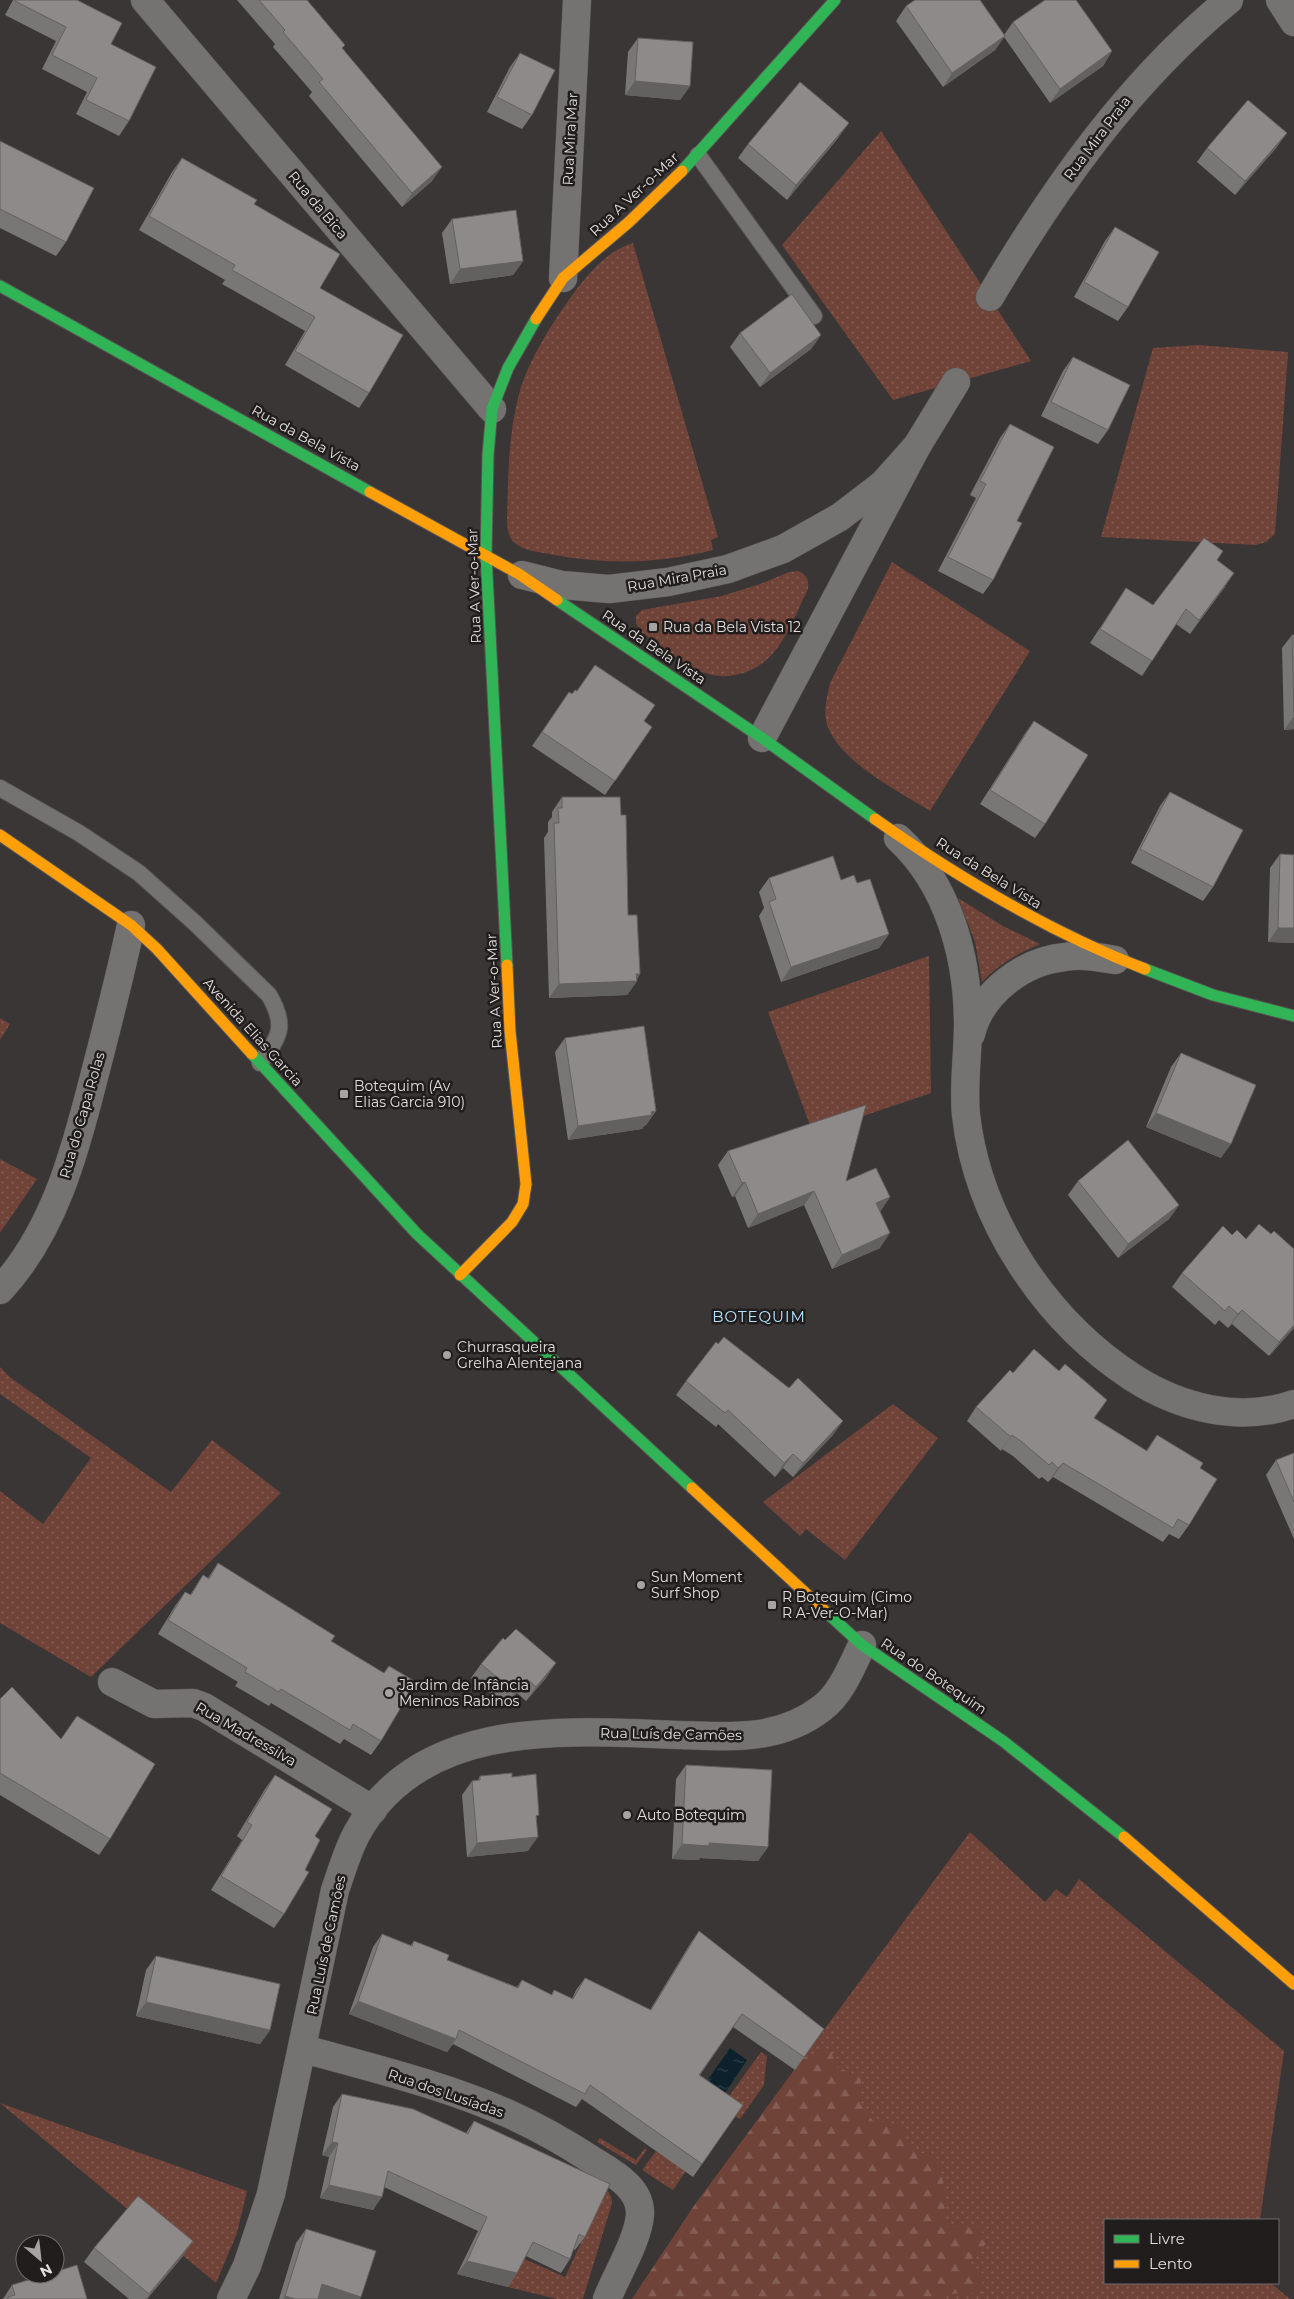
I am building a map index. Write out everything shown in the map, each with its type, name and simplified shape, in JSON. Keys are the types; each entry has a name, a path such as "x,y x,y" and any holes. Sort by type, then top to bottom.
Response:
{"street":[{"name":"Rua da Bica","path":"145,0 492,409"},
{"name":"Rua Mira Mar","path":"563,278 577,0"},
{"name":"Rua A Ver-o-Mar","path":"460,1275 512,1222 523,1204 526,1184 510,1031 486,554 488,455 492,409 508,368 563,278 629,222 698,155 835,0"},
{"name":"Rua Mira Praia","path":"990,297 1048,203 1130,95 1195,28 1229,0"},
{"path":"1280,0 1294,22"},
{"name":"Rua da Bela Vista","path":"0,286 519,574 762,738 880,822 980,887 1034,918 1074,939 1213,995 1294,1016"},
{"name":"Rua Mira Praia","path":"762,738 917,446 956,382"},
{"name":"Rua Mira Praia","path":"519,574 562,585 609,590 668,582 728,569 783,549 840,517 882,484 917,446"},
{"path":"880,822 906,846 923,866 938,891 959,944 966,976 968,1004 965,1058 966,1115 975,1163 992,1211 1047,1301 1076,1334 1108,1361 1149,1388 1183,1403 1215,1411 1246,1413 1294,1404"},
{"name":"Avenida Elias Garcia","path":"0,835 131,925 184,977 376,1191 460,1275"},
{"name":"Rua do Capa Rolas","path":"0,1290 16,1273 42,1231 64,1180 84,1117 131,925"},
{"path":"965,1058 973,1027 983,1005 997,989 1015,976 1038,964 1063,957 1091,955 1130,963"},
{"name":"Rua do Botequim","path":"460,1275 862,1645 1003,1741 1083,1803 1162,1868 1294,1984"},
{"name":"Rua Luís de Camões","path":"231,2299 248,2266 271,2194 304,2049 335,1890 357,1833 373,1810 397,1784 426,1764 459,1748 498,1739 540,1734 593,1733 736,1737 766,1734 793,1726 823,1708 844,1682 862,1645"},
{"name":"Rua Madressilva","path":"112,1682 154,1704 193,1703 204,1707 373,1810"},
{"name":"Rua dos Lusíadas","path":"304,2049 446,2090 509,2114 568,2145 623,2180 634,2195 640,2214 636,2233 607,2299"}],"lane":[{"path":"698,155 814,316"},
{"path":"0,788 79,833 139,873 195,923 269,995 277,1008 280,1022 277,1039 260,1063"}],"green space":[{"path":"881,131 1031,361 893,400 782,245"},
{"path":"633,243 718,537 711,540 713,550 693,555 652,560 590,560 528,550 512,540 507,524 511,437 521,387 531,362 544,339 579,286 607,257 624,246"},
{"path":"1199,345 1288,352 1275,534 1266,542 1256,545 1101,537 1153,348"},
{"path":"892,562 1030,651 930,811 887,785 844,752 834,739 827,725 825,714 830,683"},
{"path":"798,571 804,574 808,580 808,589 789,630 773,654 750,670 735,675 711,675 697,670 640,631 636,623 636,616 642,610 722,596 760,584 789,572"},
{"path":"958,898 1003,926 1040,944 1009,960 982,982 975,942"},
{"path":"929,956 931,1093 813,1133 768,1012"},
{"path":"0,1018 10,1024 0,1040"},
{"path":"0,1159 37,1179 0,1233"},
{"path":"0,1367 11,1378 171,1492 212,1440 281,1493 91,1677 0,1623 0,1491 43,1524 91,1458 0,1394"},
{"path":"893,1404 938,1438 845,1560 806,1529 800,1536 763,1502"},
{"path":"970,1832 1045,1902 1056,1889 1067,1897 1079,1879 1284,2051 1260,2219 1104,2219 1104,2284 1272,2284 1290,2299 632,2299 694,2206"},
{"path":"831,2049 835,2066 861,2078 860,2103 873,2121 901,2124 910,2151 935,2155 943,2181 946,2227 978,2227 988,2241 970,2262 983,2277 981,2293 940,2294 942,2299 632,2299 694,2206 804,2057"},
{"path":"761,2052 767,2056 764,2085 740,2119 722,2106"},
{"path":"0,2103 247,2191 237,2233 216,2283"},
{"path":"600,2138 636,2160 645,2148 647,2150 636,2165 597,2142"},
{"path":"656,2151 686,2171 673,2190 642,2170"},
{"path":"575,2170 604,2187 611,2197 612,2203 583,2299 557,2299 508,2287 522,2258 565,2277 603,2196"}],"water":[{"path":"730,2048 747,2060 725,2093 707,2081"}],"building":[{"path":"15,0 77,0 122,23 111,44 156,67 129,121 86,100 97,78 52,55 66,27"},
{"path":"259,0 307,0 345,45 342,48 442,167 412,193 319,82 323,79"},
{"path":"915,0 980,0 1005,36 952,73 906,6"},
{"path":"1045,0 1076,0 1112,51 1060,89 1013,22"},
{"path":"638,38 693,42 690,86 635,81"},
{"path":"520,53 555,70 532,115 497,97"},
{"path":"800,82 849,123 796,185 748,144"},
{"path":"1248,100 1287,133 1245,181 1207,148"},
{"path":"0,141 94,188 66,242 0,209"},
{"path":"182,158 257,200 254,204 340,254 320,288 403,335 369,393 295,351 315,317 232,270 235,265 149,216"},
{"path":"516,210 523,261 460,269 452,219"},
{"path":"1115,227 1159,252 1128,307 1084,282"},
{"path":"792,294 821,335 770,373 740,333"},
{"path":"1073,357 1130,385 1108,430 1051,402"},
{"path":"1010,424 1054,447 1017,521 1022,523 993,580 948,557 986,484 980,481"},
{"path":"1204,538 1223,551 1217,560 1234,573 1199,620 1186,609 1152,661 1100,629 1126,588 1153,605"},
{"path":"1292,635 1294,635 1294,716"},
{"path":"595,665 655,705 644,721 652,727 615,781 542,732 569,692 572,694 575,690 577,691"},
{"path":"1034,721 1088,755 1045,824 990,790"},
{"path":"1170,792 1243,830 1213,887 1140,849"},
{"path":"562,797 620,797 621,815 626,815 628,915 637,915 640,974 636,974 637,981 559,984 554,823 559,823 558,808 562,808"},
{"path":"1280,854 1294,855 1294,928 1278,928"},
{"path":"833,856 841,880 854,875 857,883 870,879 889,934 791,967 769,902 776,899 769,878"},
{"path":"644,1026 656,1111 651,1112 652,1115 578,1126 565,1038"},
{"path":"1181,1053 1256,1085 1231,1144 1156,1113"},
{"path":"866,1105 846,1181 876,1168 890,1197 876,1203 890,1233 842,1255 814,1191 758,1214 745,1182 742,1183 728,1151"},
{"path":"1128,1140 1179,1205 1128,1244 1078,1181"},
{"path":"1259,1224 1271,1234 1274,1231 1294,1249 1294,1325 1279,1342 1242,1310 1238,1314 1229,1306 1225,1311 1182,1273 1223,1226 1232,1235 1237,1230 1246,1239"},
{"path":"724,1337 789,1388 798,1378 843,1421 803,1463 793,1454 784,1463 728,1410 725,1413 686,1381 716,1342 718,1344"},
{"path":"1034,1349 1059,1371 1065,1364 1107,1400 1094,1418 1147,1451 1157,1435 1203,1463 1200,1468 1217,1479 1189,1525 1178,1519 1173,1528 1063,1463 1058,1468 1052,1462 1049,1465 1022,1442 1012,1435 1011,1437 976,1407 1010,1370 1013,1373"},
{"path":"1294,1453 1294,1502 1276,1460"},
{"path":"218,1563 335,1636 331,1641 384,1673 389,1666 416,1682 381,1741 353,1724 350,1730 281,1689 279,1692 245,1672 247,1668 168,1620 185,1592 191,1595 203,1575 209,1579"},
{"path":"516,1629 556,1663 536,1687 527,1679 515,1692 481,1664 503,1638 505,1640"},
{"path":"12,1687 61,1739 77,1716 155,1764 110,1839 0,1773 0,1699"},
{"path":"686,1765 772,1770 768,1847 709,1843 709,1846 682,1844"},
{"path":"512,1773 512,1777 536,1774 539,1815 536,1816 538,1837 477,1843 472,1781 480,1780 480,1776"},
{"path":"275,1775 332,1809 315,1836 320,1840 305,1870 309,1872 284,1914 221,1876 252,1825 247,1822"},
{"path":"699,1931 824,2029 804,2057 742,2014 699,2075 743,2105 702,2164 590,2085 585,2094 459,2030 456,2039 358,2001 382,1934 412,1946 414,1941 432,1948 449,1955 447,1960 518,1988 522,1980 552,1995 554,1990 573,1999 585,1978 651,2010"},
{"path":"156,1956 280,1984 270,2030 146,2002"},
{"path":"342,2094 413,2109 468,2134 474,2121 610,2184 585,2237 579,2234 570,2259 533,2242 517,2273 467,2261 487,2217 388,2171 382,2197 329,2185 338,2143 332,2142"},
{"path":"138,2196 193,2241 149,2294 94,2248"},
{"path":"306,2229 376,2251 361,2297 322,2284 318,2299 296,2299 285,2296"},
{"path":"77,2265 87,2299 8,2299 8,2297 15,2295 12,2285 15,2284 65,2284 65,2269"}],"traffic: fast":[{"path":"682,171 835,0"},
{"path":"0,286 370,492"},
{"path":"507,965 486,555 488,455 492,409 508,368 536,319"},
{"path":"557,600 762,738 875,819"},
{"path":"1145,969 1213,995 1294,1016"},
{"path":"252,1054 417,1234 692,1488"},
{"path":"825,1611 862,1645 1003,1741 1124,1837"}],"traffic: slow":[{"path":"536,319 563,278 629,222 682,171"},
{"path":"370,492 519,574 557,600"},
{"path":"875,819 972,883 1040,921 1145,969"},
{"path":"0,835 131,925 157,949 252,1054"},
{"path":"460,1275 512,1222 523,1204 526,1184 510,1031 507,965"},
{"path":"692,1488 825,1611"},
{"path":"1124,1837 1294,1984"}],"place":[{"name":"Rua da Bela Vista 12","path":"653,627"},
{"name":"Botequim (Av Elias Garcia 910)","path":"344,1094"},
{"name":"Churrasqueira Grelha Alentejana","path":"447,1355"},
{"name":"Sun Moment Surf Shop","path":"641,1585"},
{"name":"R Botequim (Cimo R A-Ver-O-Mar)","path":"772,1605"},
{"name":"Jardim de Infância Meninos Rabinos","path":"389,1693"},
{"name":"Auto Botequim","path":"627,1815"}],"district":[{"name":"BOTEQUIM","path":"759,1317"}]}
